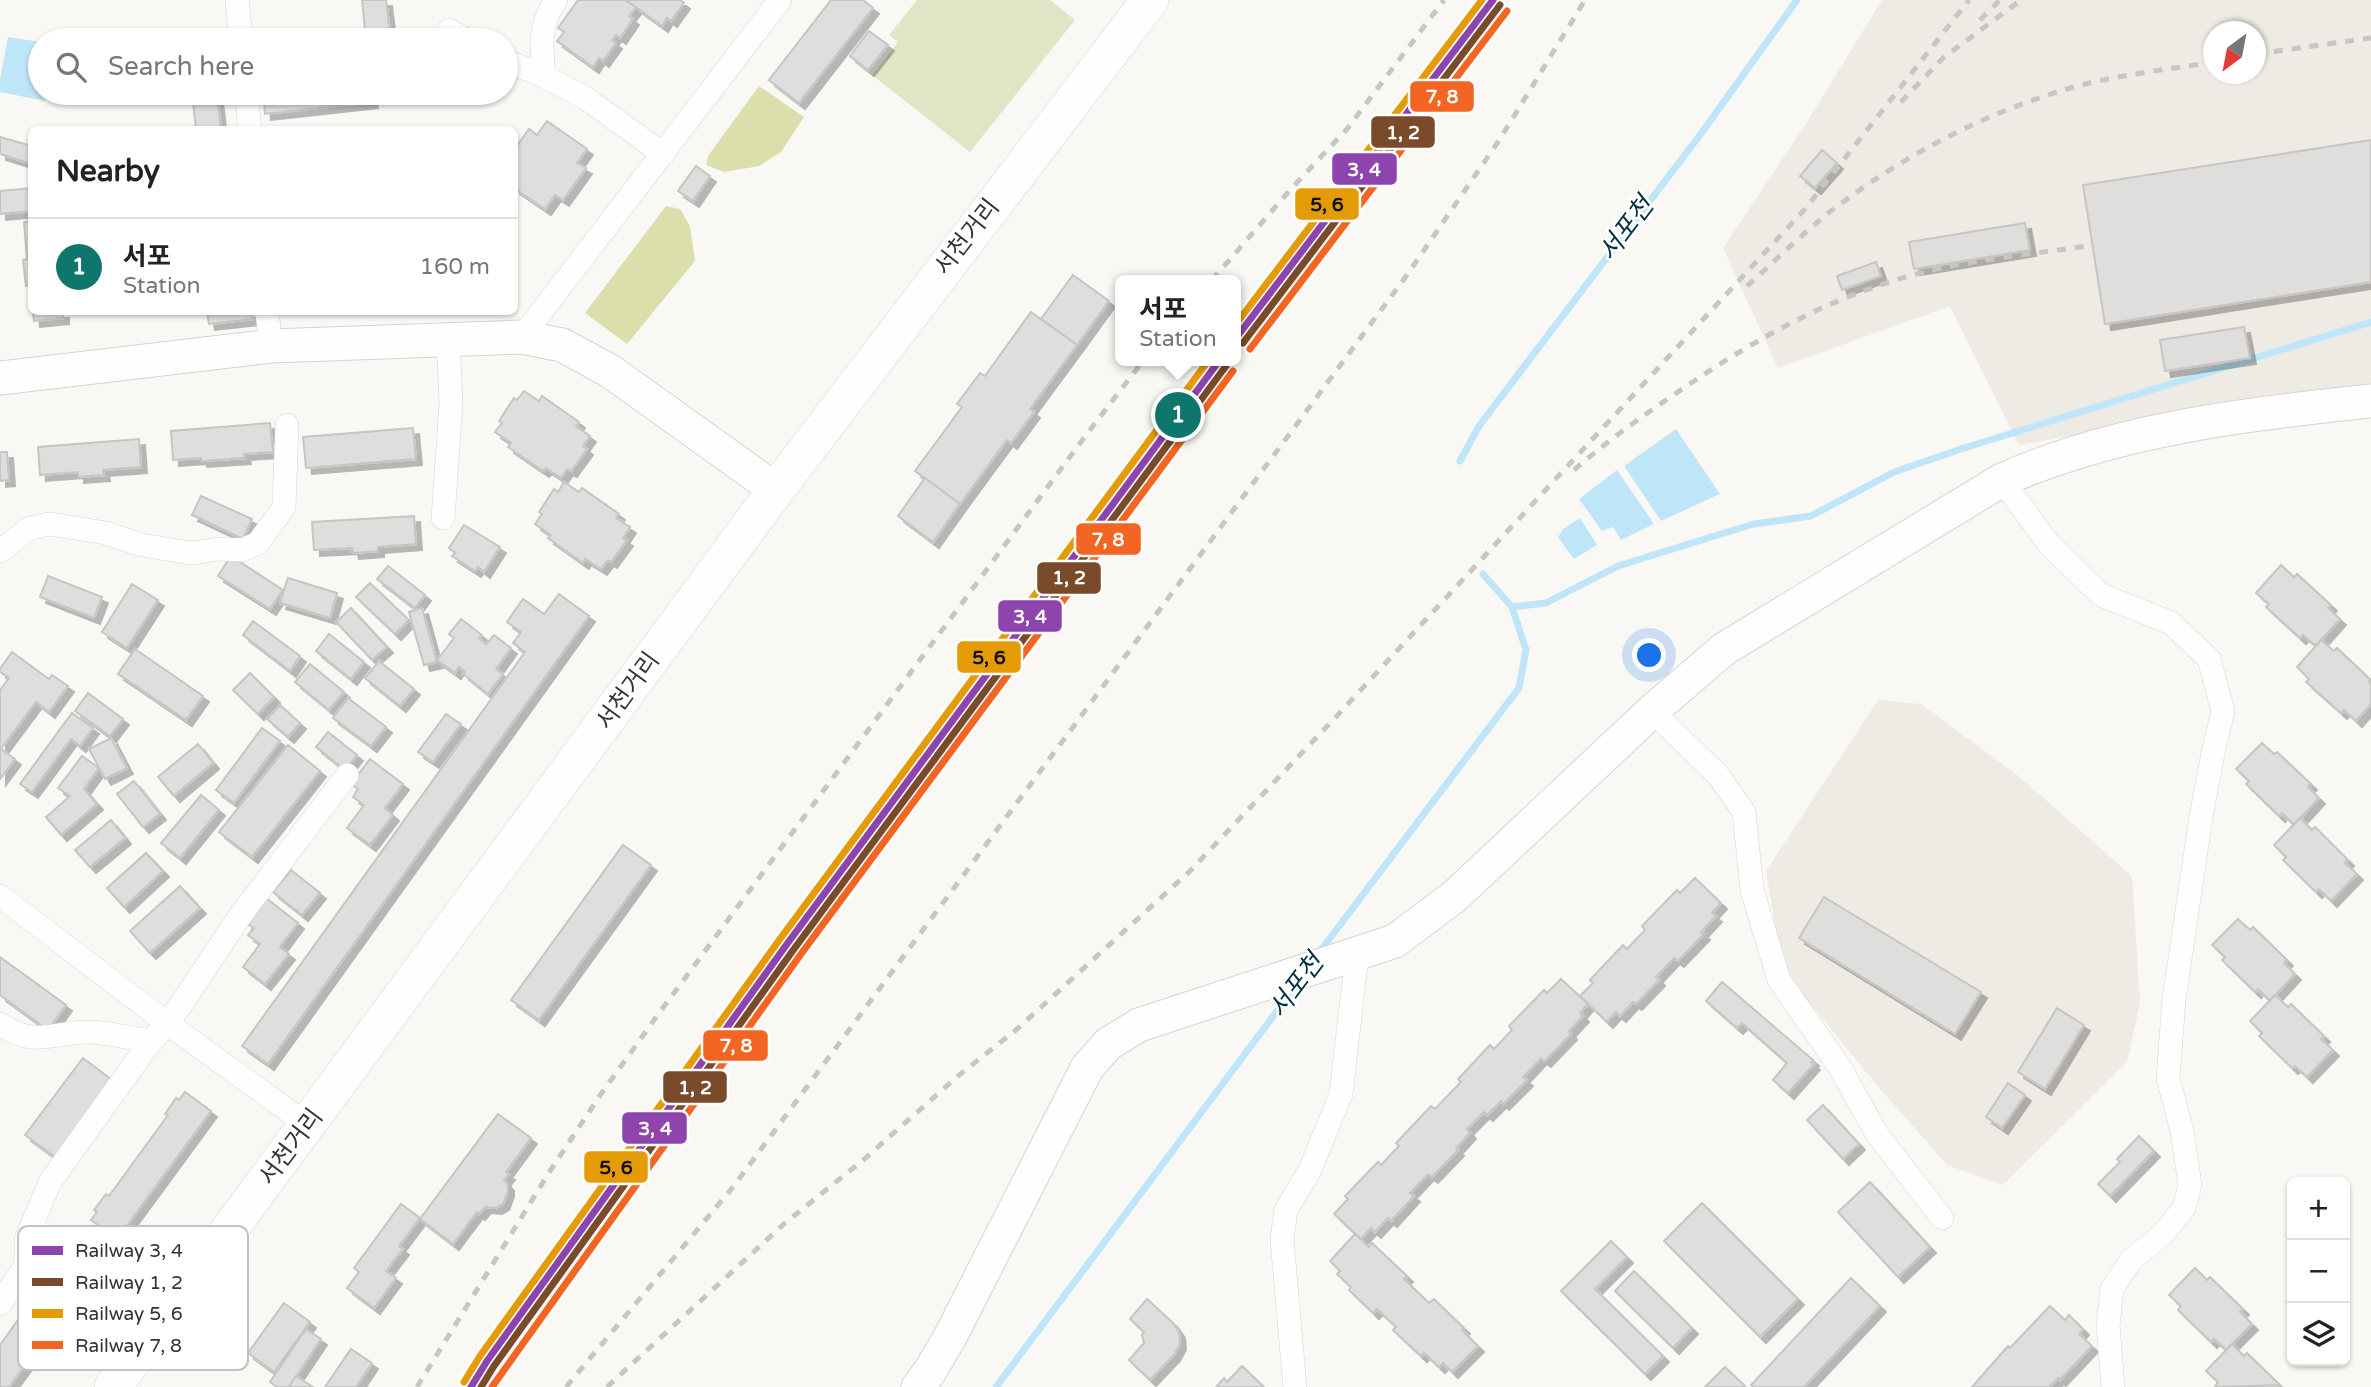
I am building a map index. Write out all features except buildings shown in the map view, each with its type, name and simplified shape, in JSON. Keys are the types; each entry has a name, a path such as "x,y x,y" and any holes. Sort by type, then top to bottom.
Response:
{"main road":[{"name":"서천거리","path":"233,1226 776,490 1150,0"},
{"name":"서천거리","path":"113,1387 126,1370"}],"street":[{"path":"237,0 240,28"},
{"path":"544,76 541,40 547,12 556,0"},
{"path":"523,337 780,0"},
{"path":"518,66 587,99 663,154"},
{"path":"247,105 250,126"},
{"path":"267,315 271,346"},
{"path":"0,379 271,346 523,337 562,345 610,371 776,490"},
{"path":"443,517 451,403 448,340"},
{"path":"918,1387 950,1337 1087,1068 1108,1044 1139,1025 1395,941 1455,896 1652,711 1724,649 2002,480 2044,461 2153,433 2267,412 2371,401"},
{"path":"0,551 30,528 50,524 106,533 142,545 178,551 193,553 218,549 243,550 258,543 284,507 287,425"},
{"path":"2002,480 2048,543 2101,595 2171,622 2209,659 2224,711 2213,753 2199,830 2174,999 2169,1065 2168,1079 2182,1132 2190,1185 2184,1208 2162,1235 2132,1261 2112,1289 2108,1326 2113,1387"},
{"path":"1652,711 1718,775 1744,812 1752,890 1779,980 1839,1066 1877,1134 1942,1218"},
{"path":"31,1226 50,1182 151,1041 169,1024 240,916 347,775"},
{"path":"0,896 308,1125"},
{"path":"1295,1387 1282,1240 1286,1210 1310,1170 1341,1094 1347,958"},
{"path":"0,1024 9,1031 37,1039 90,1032 151,1041"},
{"path":"0,1304 18,1277"}],"shaded area":[{"path":"1882,0 2371,0 2371,383 2019,445 1950,306 1778,368 1723,248 1804,127"},
{"path":"1878,700 1921,704 2016,774 2132,876 2140,1003 2127,1062 2003,1185 1947,1165 1880,1089 1789,978 1779,948 1766,871"}],"green space":[{"path":"917,0 1050,0 1075,20 970,152 872,75 898,42 889,35"},
{"path":"759,86 804,117 781,152 759,166 724,172 706,165 708,156"},
{"path":"666,206 680,209 690,226 695,261 627,344 585,313"}],"water":[{"path":"8,37 28,40 28,98 0,92"},
{"path":"1676,429 1720,494 1661,521 1624,466"},
{"path":"1617,470 1654,524 1621,540 1613,527 1602,531 1579,499"},
{"path":"1580,518 1597,545 1574,559 1558,537 1563,529"}],"waterway":[{"name":"서포천","path":"1460,461 1479,426 1700,135 1797,0"},
{"path":"1512,607 1546,603 1618,566 1708,538 1754,524 1811,516 1894,472 1964,448 2371,322"},
{"name":"서포천","path":"1318,954 1519,688 1526,650 1512,607 1483,574"},
{"name":"서포천","path":"996,1387 1295,987"}],"railway":[{"path":"1216,275 1347,129 1444,0"},
{"path":"566,1387 733,1187 1407,275 1500,139 1585,0"},
{"path":"607,1387 785,1223 1016,1030 1189,872 1805,209 1969,0"},
{"path":"1980,20 2000,0"},
{"path":"1901,102 1943,58 2021,0"},
{"path":"2266,53 2371,38"},
{"path":"1747,286 1820,220 1858,191 1943,139 2004,111 2067,89 2121,76 2203,64"},
{"path":"1574,470 1659,405 1731,357 1824,307 1889,282 1944,267 2087,246"},
{"path":"417,1387 550,1171 601,1094 1139,366"}],"transit line":[{"path":"1241,317 1482,0"},
{"path":"1241,331 1493,0"},
{"path":"1243,343 1500,5"},
{"path":"1250,349 1507,11"},
{"path":"464,1382 780,939 1204,366"},
{"path":"471,1387 787,944 1215,366"},
{"path":"481,1387 794,949 1226,366"},
{"path":"492,1387 801,954 1233,371"}],"place":[{"name":"서포","path":"1178,415"}]}
